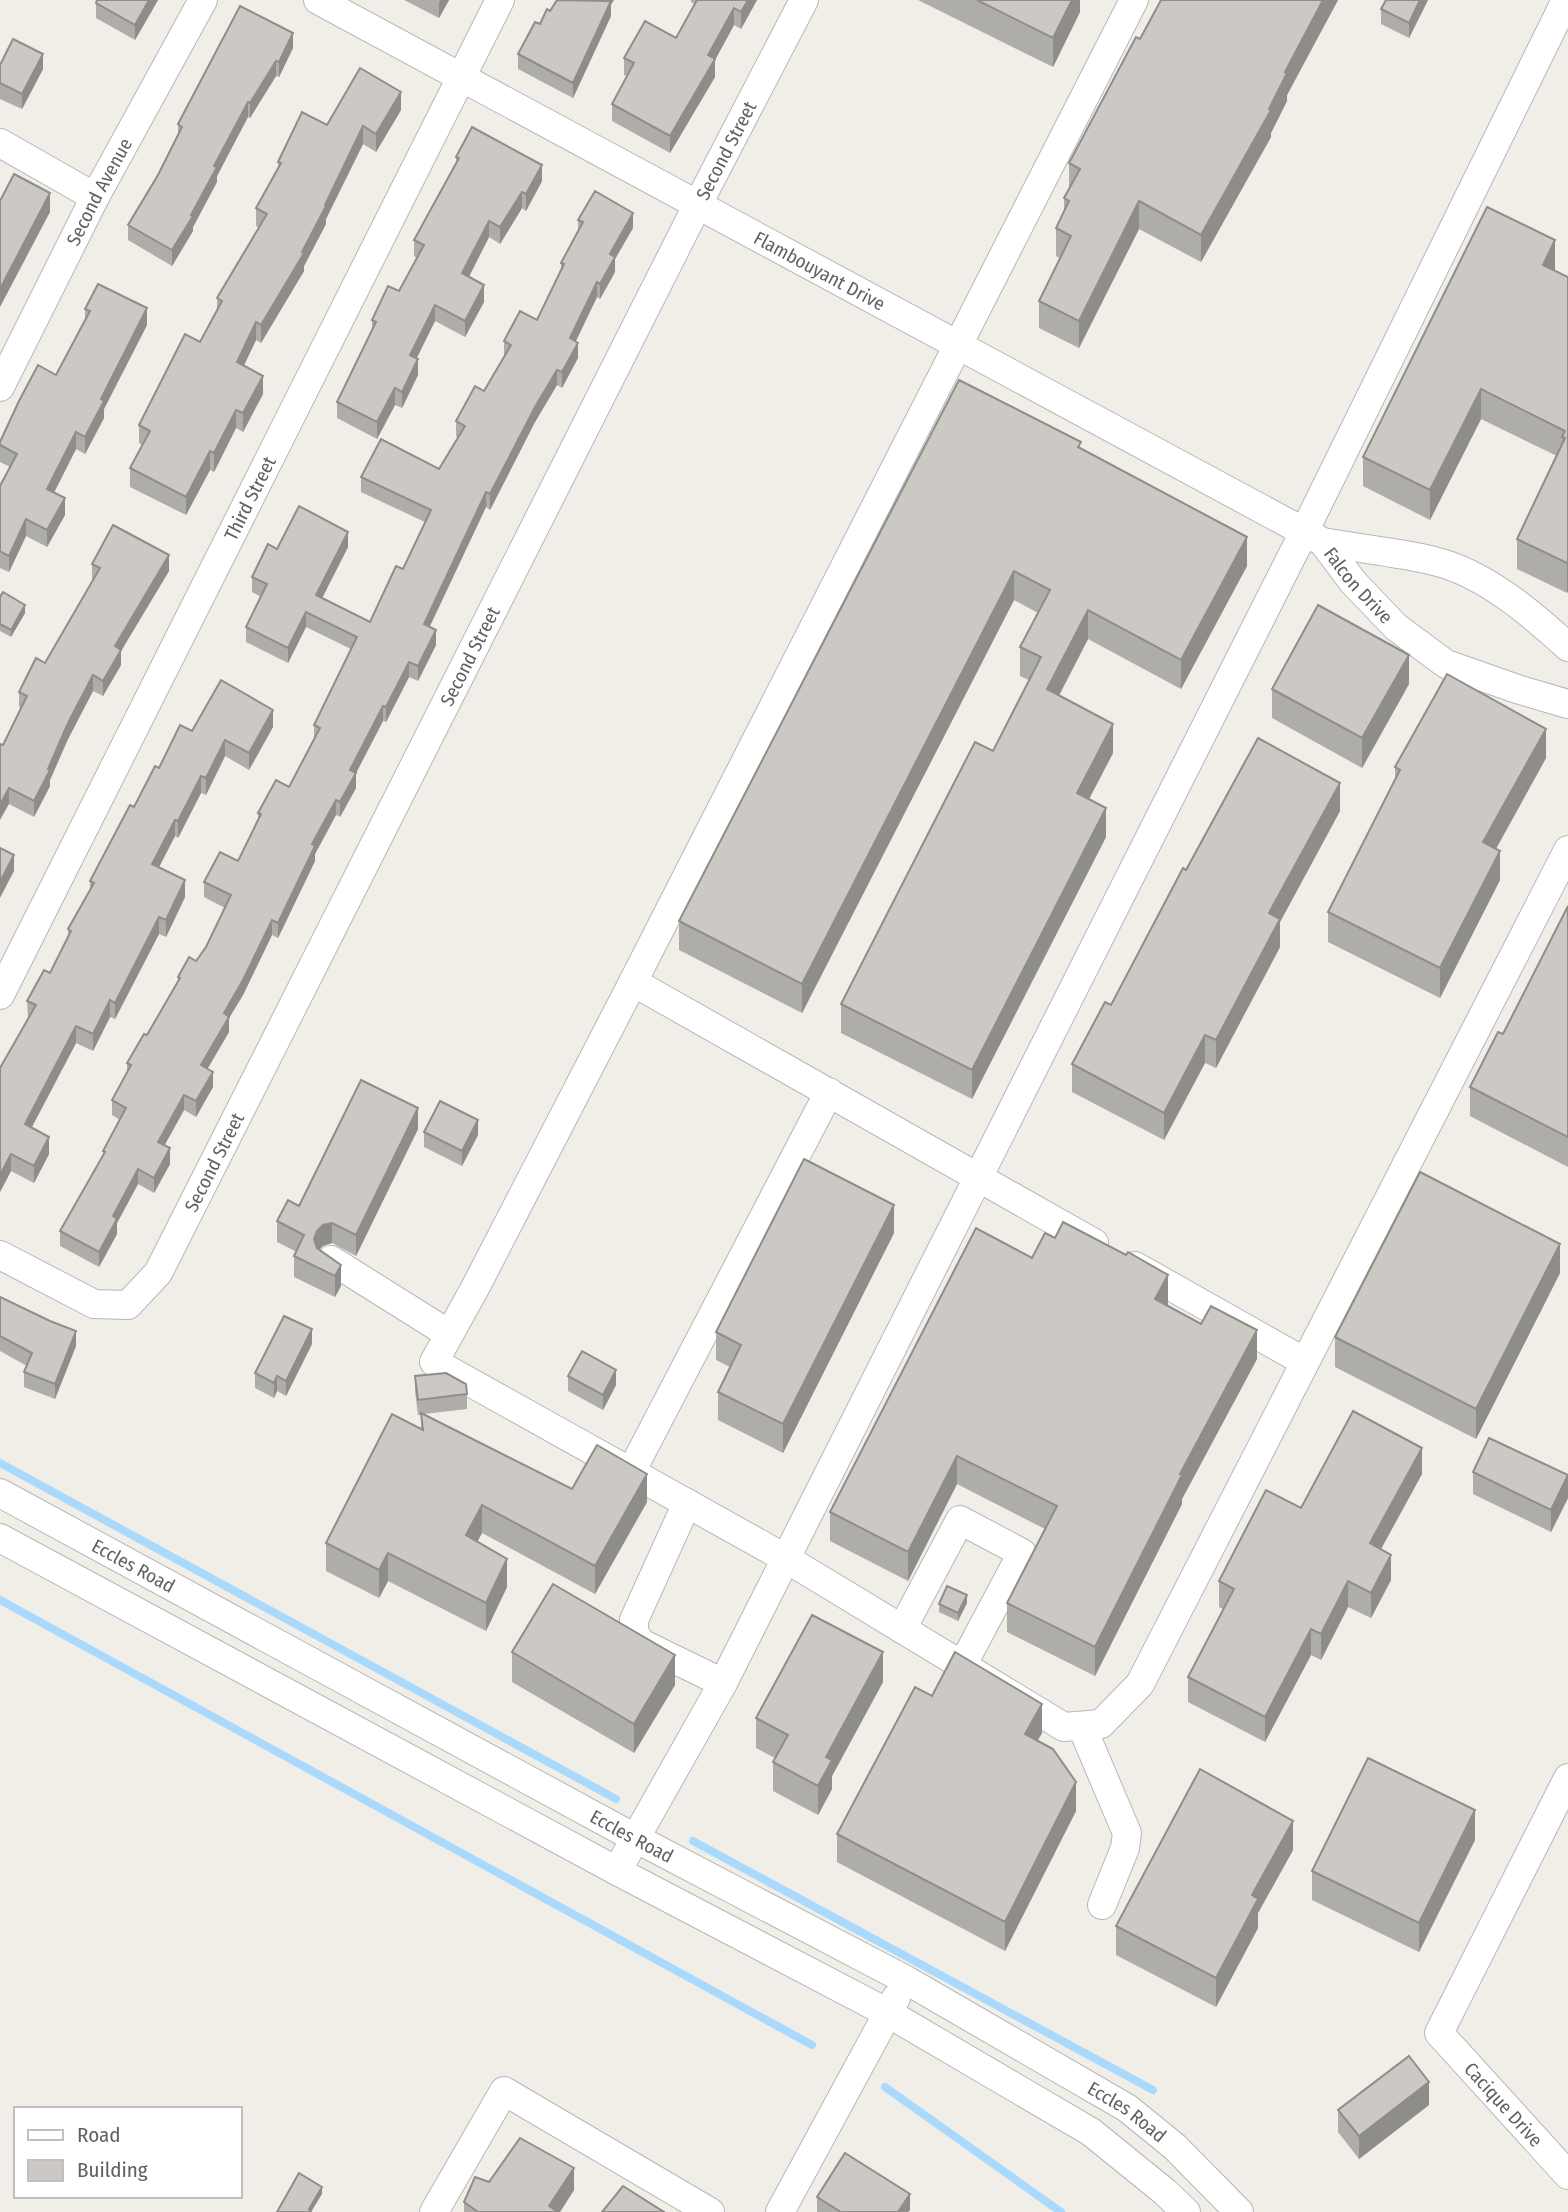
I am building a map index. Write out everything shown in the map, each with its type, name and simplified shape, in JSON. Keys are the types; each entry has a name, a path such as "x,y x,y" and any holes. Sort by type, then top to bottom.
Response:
{"street":[{"name":"Second Avenue","path":"0,387 95,197 203,0"},
{"name":"Flambouyant Drive","path":"318,0 1313,537"},
{"name":"Third Street","path":"0,995 500,0"},
{"name":"Second Street","path":"0,1255 94,1304 128,1305 158,1273 698,204 804,0"},
{"path":"1135,0 633,982 434,1362 785,1558 1064,1727 1101,1724 1140,1684 1568,849"},
{"path":"617,1871 723,1683 977,1177 1313,537 1566,0"},
{"path":"0,144 95,197"},
{"name":"Falcon Drive","path":"1313,537 1436,561 1491,585 1568,647"},
{"name":"Falcon Drive","path":"1313,537 1396,627 1446,664 1517,690 1568,704"},
{"path":"633,982 1305,1362"},
{"path":"631,1472 829,1092"},
{"path":"331,1260 449,1334"},
{"name":"Eccles Road","path":"0,1493 635,1838 906,1980 1127,2108 1175,2147 1239,2212"},
{"path":"687,1503 634,1620 634,1632 641,1643 723,1683"},
{"path":"902,1629 960,1520 1022,1553 963,1664"},
{"name":"Eccles Road","path":"0,1538 617,1871 888,2013 1091,2132 1186,2212"},
{"path":"1082,1727 1127,1833 1125,1848 1102,1905"},
{"name":"Cacique Drive","path":"1568,1778 1439,2033 1568,2175"},
{"path":"780,2212 906,1980"},
{"path":"434,2212 504,2091 710,2212"}],"building":[{"path":"97,0 149,0 135,25 96,3"},
{"path":"557,0 611,1 573,83 518,54 535,22 540,24 547,9 550,11"},
{"path":"697,0 748,0 741,12 734,8 708,55 715,59 670,136 612,104 634,63 624,58 645,21 676,38"},
{"path":"977,0 1072,0 1053,38"},
{"path":"1161,0 1323,0 1285,72 1287,73 1269,109 1271,110 1201,235 1139,201 1079,321 1039,301 1071,236 1056,228 1069,201 1064,198 1080,169 1069,163 1136,37 1140,39"},
{"path":"1386,0 1420,0 1409,23 1381,9"},
{"path":"240,6 293,33 279,62 276,61 250,103 248,102 214,166 217,167 191,215 193,216 172,250 128,225 158,175 182,127 178,124"},
{"path":"13,39 43,54 22,94 0,83 0,65"},
{"path":"360,68 401,92 376,134 363,126 302,252 304,253 261,325 256,322 237,362 263,376 243,413 236,410 214,453 210,451 186,497 130,468 150,431 139,425 185,334 200,342 222,301 217,298 267,214 256,208 281,163 278,162 302,112 327,125"},
{"path":"472,127 542,165 526,194 522,192 500,227 489,221 462,273 484,285 465,321 435,305 410,355 418,359 402,392 395,388 377,422 337,402 376,322 372,320 388,286 399,291 424,245 414,240 459,158 456,157"},
{"path":"14,174 50,193 0,289 0,201"},
{"path":"595,191 633,213 610,254 615,257 600,284 597,282 570,338 578,343 562,372 557,370 535,407 490,494 486,492 424,624 436,630 418,666 409,662 386,707 383,706 350,770 356,773 340,802 336,800 312,844 315,846 278,923 272,920 224,1013 229,1017 201,1065 213,1072 196,1101 184,1095 158,1142 170,1148 154,1178 138,1169 113,1216 117,1219 99,1252 60,1231 105,1152 103,1151 126,1108 112,1100 131,1065 127,1063 144,1034 147,1035 189,957 196,961 206,947 231,895 204,882 220,852 238,861 261,814 258,813 276,780 289,787 320,728 314,725 357,637 306,612 288,648 246,627 267,584 252,577 268,544 277,549 299,506 348,532 316,595 370,622 396,566 403,569 431,510 361,477 381,439 439,469 465,426 456,421 475,386 484,391 511,345 504,341 520,311 537,320 564,264 561,263 583,222 578,220"},
{"path":"1487,207 1555,240 1543,265 1568,277 1567,563 1517,539 1565,438 1562,437 1565,431 1481,389 1430,490 1363,457"},
{"path":"98,284 147,308 85,437 76,432 47,489 65,498 47,530 26,519 9,556 0,551 0,486 17,454 0,445 0,442 38,365 56,375 90,311 85,309"},
{"path":"959,380 1081,442 1078,447 1247,537 1181,660 1088,610 1047,689 1113,724 1077,793 1106,808 972,1070 841,1004 975,742 993,751 1041,657 1020,647 1050,590 1014,571 802,984 679,921"},
{"path":"113,525 169,555 115,646 121,650 103,681 93,675 68,723 48,769 50,770 34,801 9,788 0,805 0,744 3,745 27,696 19,692 36,658 45,663 100,568 92,564"},
{"path":"3,592 25,605 11,630 0,624 0,597"},
{"path":"1318,605 1409,655 1362,738 1272,689"},
{"path":"1447,674 1546,729 1483,842 1500,851 1440,968 1328,912 1400,770 1395,767"},
{"path":"221,680 273,710 249,753 225,740 206,778 201,776 178,821 175,820 152,864 185,880 166,920 159,917 115,1003 110,1000 93,1034 76,1026 25,1124 49,1137 34,1166 11,1154 0,1175 0,1068 36,1005 27,1001 44,970 50,973 71,931 68,929 94,883 90,881 130,805 134,807 155,766 159,768 180,725 192,731"},
{"path":"1258,738 1340,783 1269,913 1280,919 1216,1040 1205,1035 1164,1113 1072,1064 1105,1002 1111,1005 1183,868 1186,870"},
{"path":"0,848 14,855 0,882"},
{"path":"1568,906 1568,1137 1470,1087 1498,1032 1503,1034"},
{"path":"361,1080 418,1108 356,1235 332,1223 323,1225 317,1231 314,1239 317,1248 341,1265 335,1276 294,1256 304,1235 277,1221 288,1200 299,1206"},
{"path":"440,1101 478,1120 462,1151 424,1132"},
{"path":"804,1159 894,1205 783,1424 718,1392 741,1345 716,1332"},
{"path":"1420,1172 1560,1244 1476,1409 1335,1337"},
{"path":"1063,1222 1126,1255 1128,1252 1168,1275 1155,1299 1201,1324 1211,1306 1257,1330 1180,1474 1182,1475 1095,1647 1007,1603 1057,1506 957,1456 908,1552 830,1512 976,1228 1032,1258 1045,1233 1055,1238"},
{"path":"0,1297 76,1331 55,1384 24,1372 32,1353 0,1336"},
{"path":"284,1316 312,1329 286,1381 277,1376 274,1383 255,1373"},
{"path":"582,1351 616,1370 603,1395 568,1376"},
{"path":"446,1373 466,1384 467,1394 418,1400 415,1376"},
{"path":"1353,1411 1422,1448 1370,1543 1391,1555 1371,1593 1348,1581 1321,1634 1311,1629 1265,1717 1188,1677 1234,1589 1219,1581 1266,1490 1301,1508"},
{"path":"421,1413 572,1489 597,1445 647,1474 595,1566 482,1505 466,1535 507,1559 486,1603 388,1553 379,1570 326,1543 392,1414 423,1430"},
{"path":"1489,1438 1568,1475 1551,1510 1473,1472"},
{"path":"553,1584 675,1655 634,1724 512,1652"},
{"path":"947,1586 967,1595 958,1613 939,1604"},
{"path":"812,1615 883,1652 826,1757 832,1760 818,1786 773,1762 788,1735 756,1718"},
{"path":"955,1652 1042,1704 1025,1734 1053,1749 1076,1782 1005,1922 837,1834 915,1687 932,1696"},
{"path":"1368,1758 1475,1810 1419,1923 1312,1871"},
{"path":"1200,1769 1293,1821 1252,1895 1258,1899 1216,1978 1116,1926"},
{"path":"1409,2056 1429,2082 1359,2136 1338,2110"},
{"path":"520,2138 574,2168 549,2206 558,2212 478,2212 464,2202 475,2177 489,2182"},
{"path":"845,2153 910,2194 898,2212 841,2212 817,2197"},
{"path":"299,2173 322,2187 309,2209 311,2211 277,2212"},
{"path":"623,2186 664,2212 602,2212"}],"waterway":[{"path":"0,1463 616,1799"},
{"path":"0,1600 812,2045"},
{"path":"693,1841 1153,2090"},
{"path":"885,2087 1061,2212"}]}
